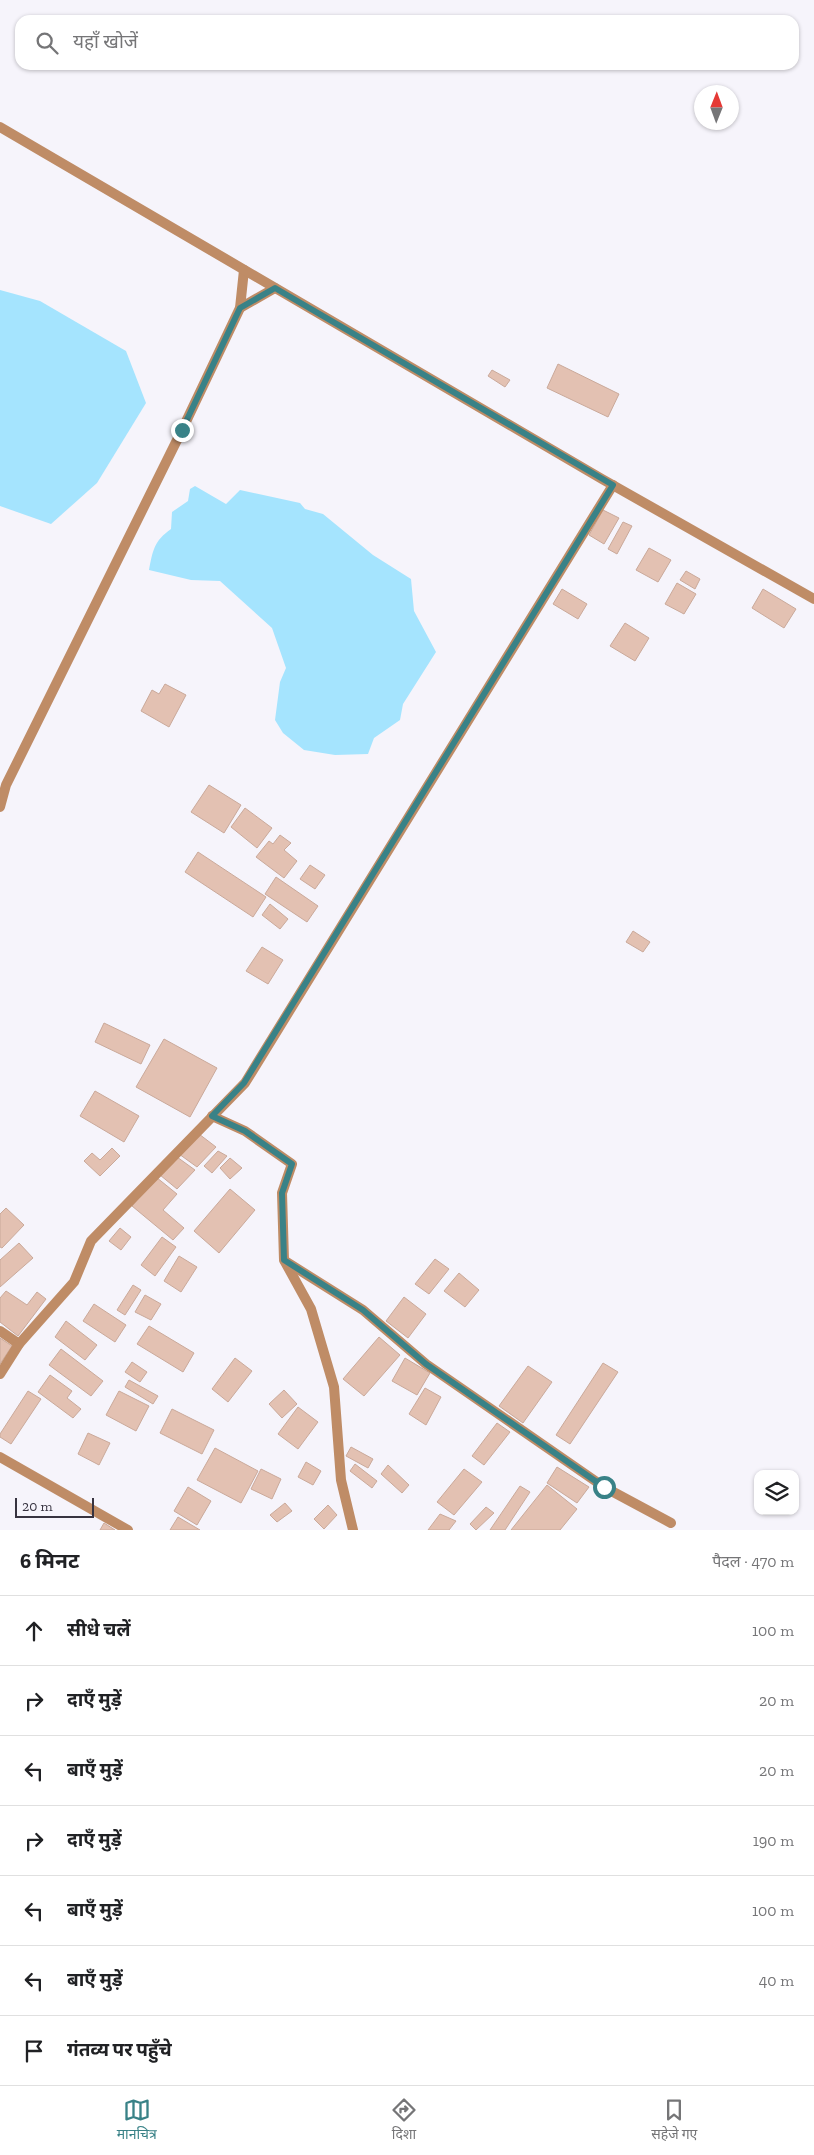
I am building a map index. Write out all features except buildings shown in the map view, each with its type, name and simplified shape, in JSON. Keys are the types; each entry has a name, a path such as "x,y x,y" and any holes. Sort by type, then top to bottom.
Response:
{"street":[{"path":"0,127 613,485 814,599"},
{"path":"0,807 6,785 182,430 240,308 244,270"},
{"path":"240,308 275,288"},
{"path":"0,1374 19,1344 74,1282 92,1241 244,1083 613,485"},
{"path":"212,1116 245,1131 292,1164 282,1193 284,1260 311,1310 334,1387 341,1480 353,1530"},
{"path":"284,1260 363,1310 426,1364 604,1487 671,1523"},
{"path":"0,1331 19,1344"},
{"path":"0,1457 128,1530"}],"water":[{"path":"0,290 40,301 126,351 146,403 97,483 51,524 0,506"},
{"path":"195,486 226,504 240,490 300,503 305,509 323,514 373,555 411,579 414,611 436,652 403,704 400,720 374,738 368,754 335,755 304,750 283,733 275,720 280,682 286,668 272,628 220,581 191,580 149,570 155,546 171,529 172,512 188,501 190,489"}],"route":[{"path":"182,430 240,308 275,288 613,485 244,1083 212,1116 245,1131 292,1164 282,1193 284,1260 363,1310 426,1364 604,1487"}]}
